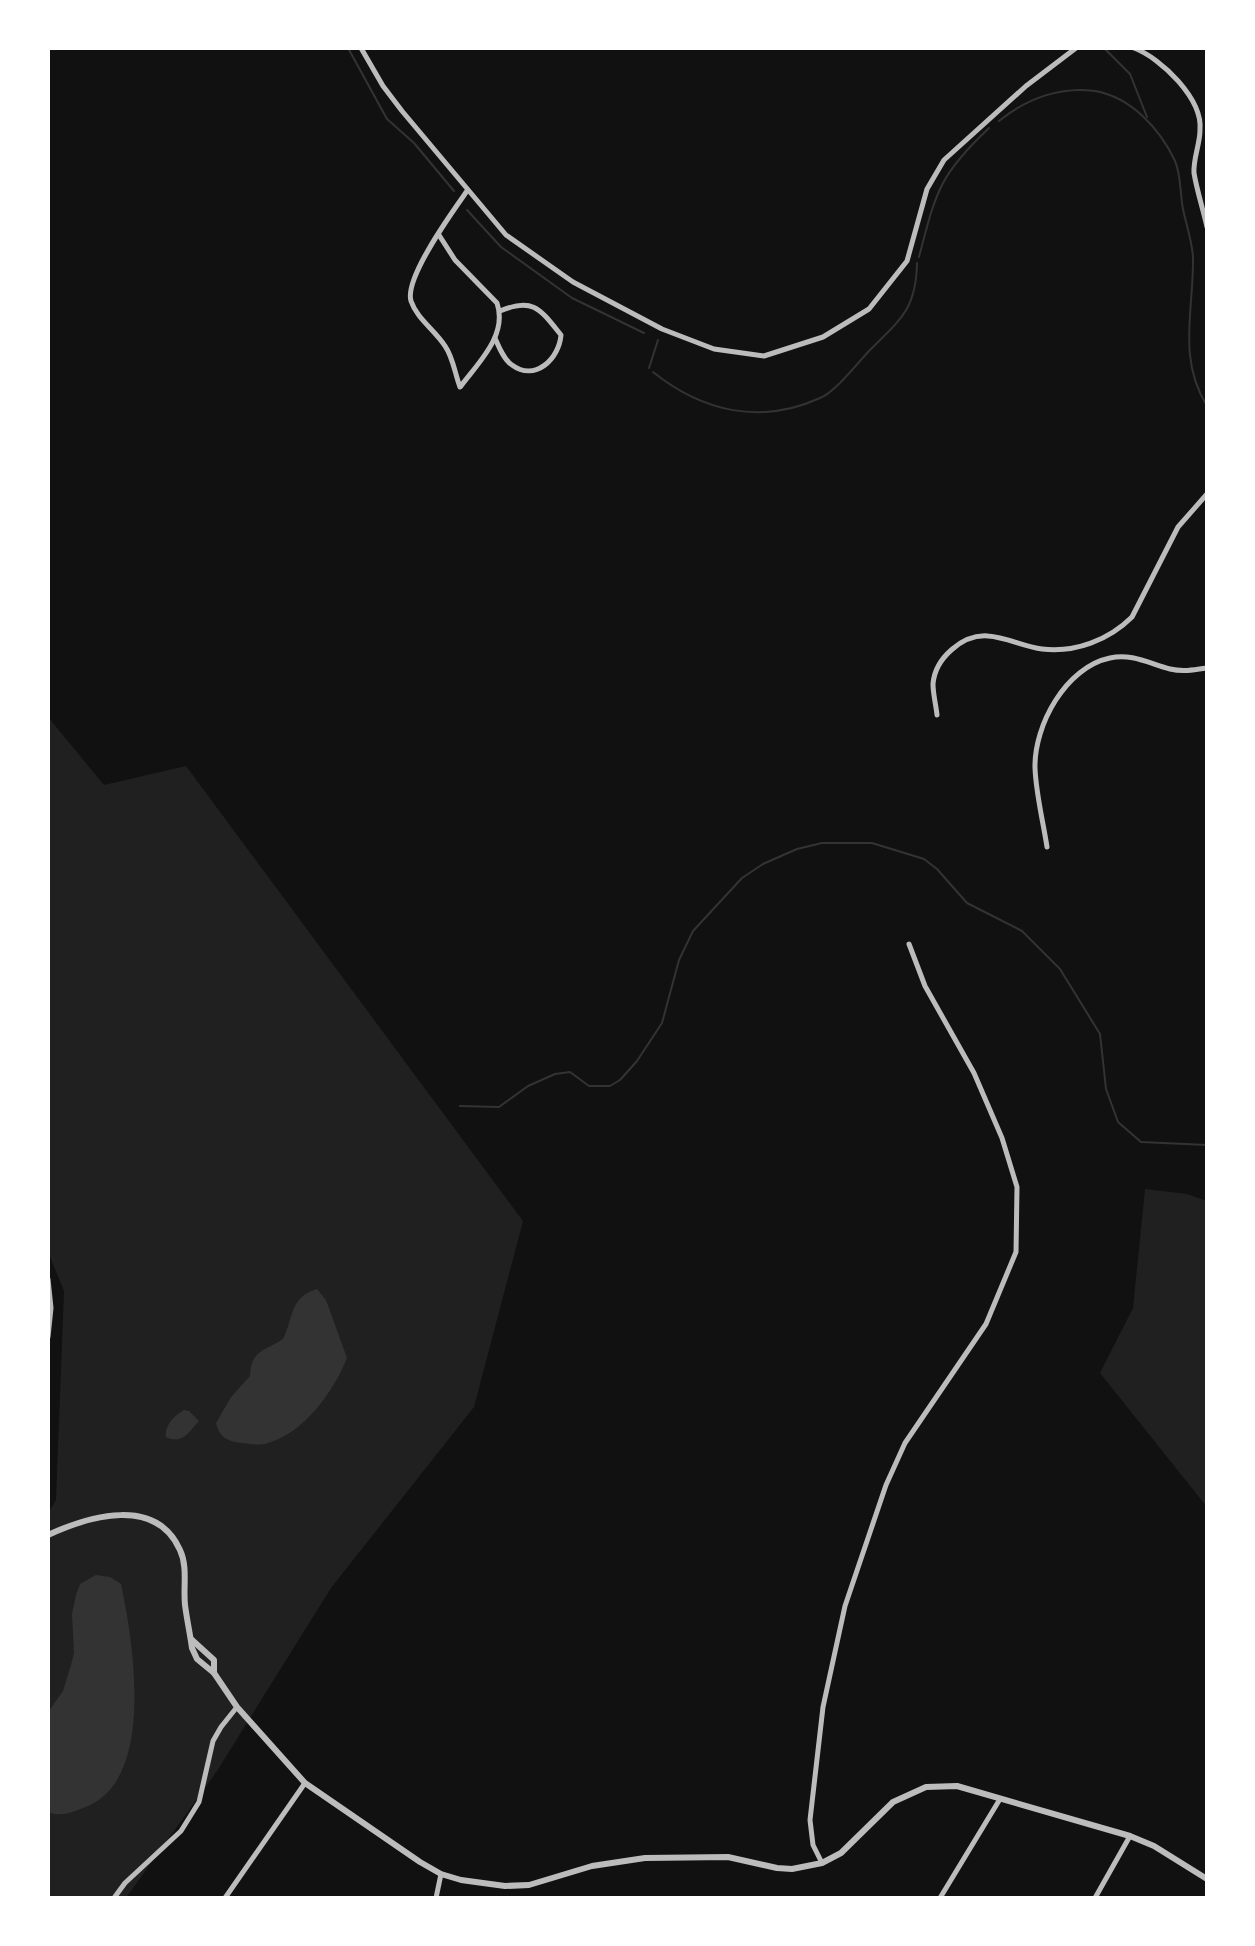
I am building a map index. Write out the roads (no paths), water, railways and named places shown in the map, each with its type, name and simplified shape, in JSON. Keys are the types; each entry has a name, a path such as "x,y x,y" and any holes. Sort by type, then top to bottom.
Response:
{"street":[{"path":"361,48 383,86 506,235 573,282 669,332 714,349 764,356 823,337 869,309 907,261 927,189 944,160 1026,86 1076,48"},
{"path":"1134,48 1175,76 1195,106 1201,127 1194,170 1207,227"},
{"path":"439,235 455,260 497,303 500,311 490,349 460,387 447,349 418,314 410,299 416,275 439,235 467,191"},
{"path":"495,336 506,360 514,367 535,370 550,362 560,349 561,335 543,313 530,304 514,305 500,311"},
{"path":"937,715 933,684 943,662 962,640 979,635 1043,649 1067,648 1095,642 1121,629 1132,617 1178,527 1207,494"},
{"path":"1047,847 1035,767 1042,730 1051,709 1070,681 1092,665 1111,657 1135,657 1184,671 1207,668"},
{"path":"822,1863 813,1845 810,1820 823,1707 845,1606 886,1485 905,1443 986,1324 1016,1252 1017,1187 1002,1138 974,1073 925,986 909,944"},
{"path":"48,1279 51,1308 48,1337"},
{"path":"48,1535 71,1524 128,1514 146,1518 162,1527 181,1551 191,1639 197,1659 214,1673 237,1707 305,1783 441,1874 461,1880 529,1885 592,1866 645,1858 728,1857 792,1869 822,1863 841,1853 893,1802 913,1791 926,1787 957,1786 1130,1836 1154,1846 1207,1879"},
{"path":"191,1639 214,1660 214,1673"},
{"path":"114,1898 125,1883 181,1831 199,1802 213,1741 237,1707"},
{"path":"225,1898 305,1783"},
{"path":"940,1898 1000,1799"},
{"path":"1095,1898 1130,1836"},
{"path":"436,1898 441,1874"}],"waterway":[{"path":"348,48 387,119 414,143 454,191"},
{"path":"1104,48 1130,74 1147,117"},
{"path":"999,121 1020,106 1044,96 1082,90 1108,94 1121,100 1153,126 1177,166 1193,257 1189,333 1192,370 1207,406"},
{"path":"919,257 935,200 949,172 989,128"},
{"path":"467,210 501,247 572,298 644,333"},
{"path":"653,372 692,397 733,410 776,411 820,398 839,384 904,313 913,292 917,263"},
{"path":"649,368 658,340"},
{"path":"460,1106 499,1107 528,1086 555,1074 570,1072 589,1086 610,1086 620,1080 637,1061 662,1023 679,960 693,931 742,878 763,864 797,849 822,843 872,843 924,859 967,903 1022,931 1060,969 1100,1034 1106,1089 1118,1122 1141,1142 1207,1145"}]}
